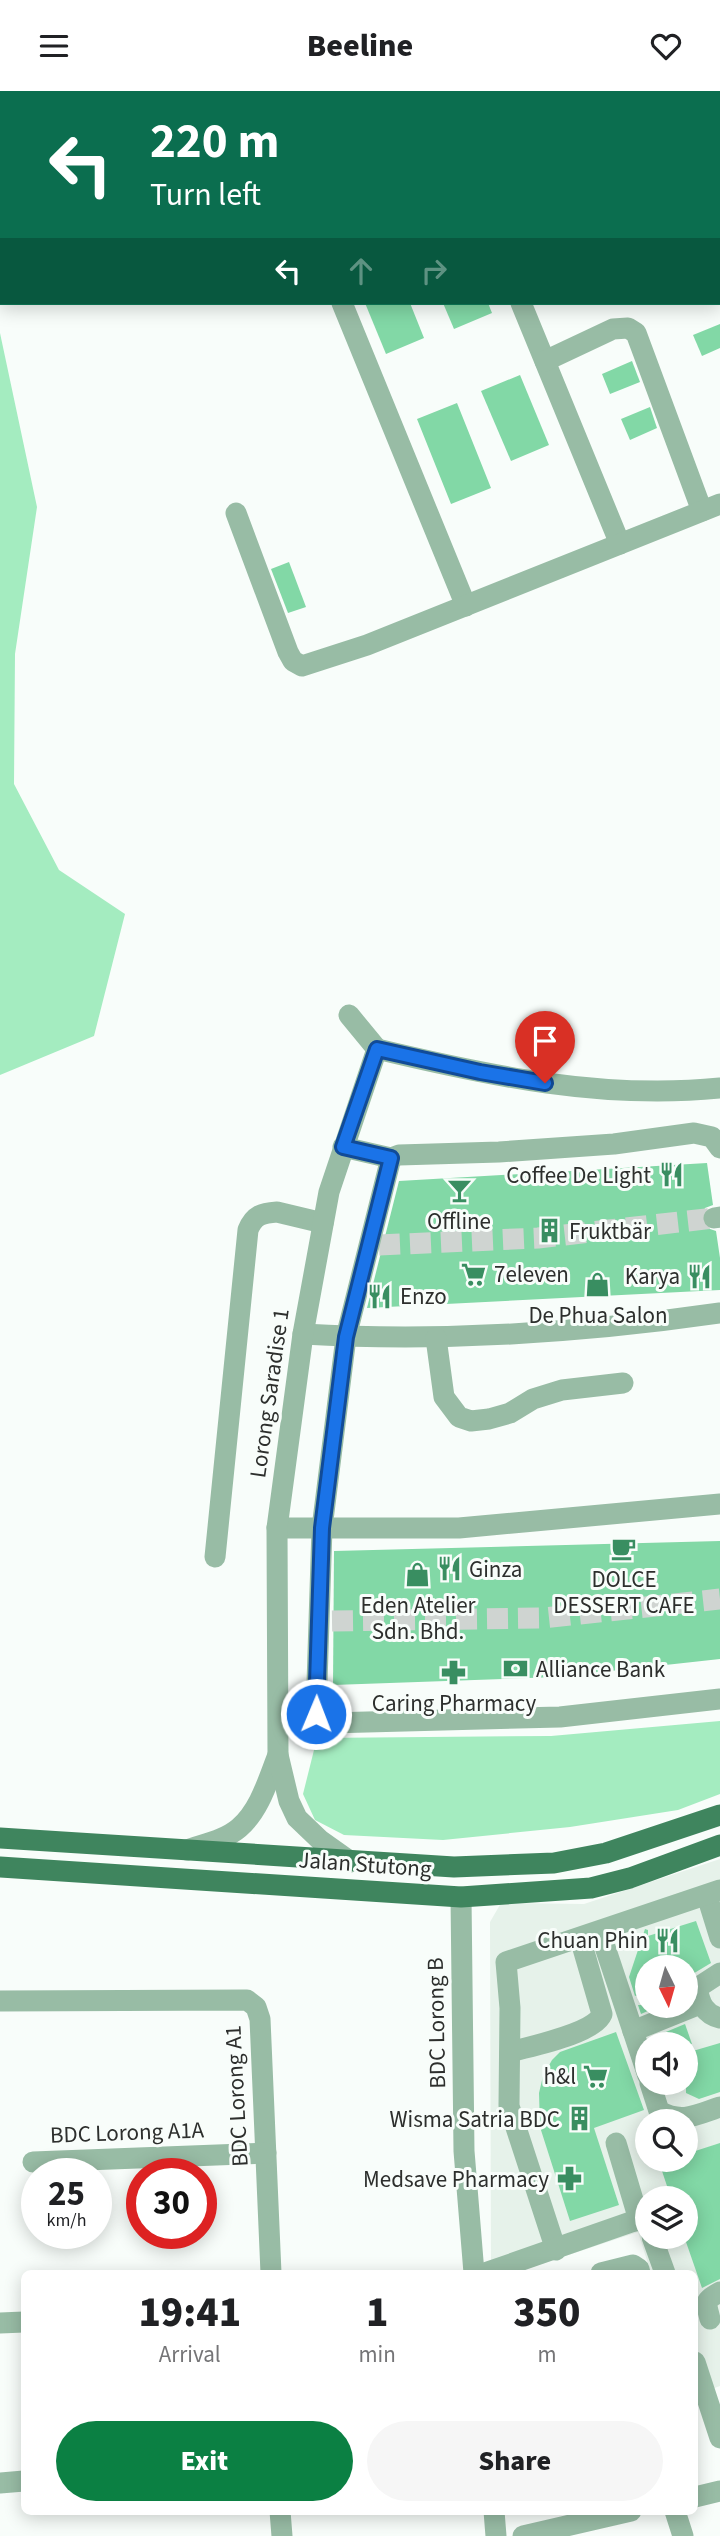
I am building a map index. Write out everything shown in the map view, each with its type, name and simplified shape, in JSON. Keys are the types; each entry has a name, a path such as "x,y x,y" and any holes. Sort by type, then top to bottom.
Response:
{"main road":[{"name":"Jalan Stutong","path":"0,1838 454,1867 554,1863 606,1853 720,1815"},
{"name":"Jalan Stutong","path":"0,1867 461,1897 591,1888 630,1878 720,1845"},
{"path":"454,1867 461,1897"}],"street":[{"path":"343,305 466,605"},
{"path":"522,305 620,544"},
{"path":"236,513 288,652 297,665 302,666 366,645 711,508 636,333 628,328 613,328 545,361"},
{"path":"349,1015 377,1049 480,1072 566,1087 635,1092 685,1092 720,1088"},
{"name":"Lorong Saradise 1","path":"278,1755 277,1528 303,1334 329,1192 377,1049"},
{"path":"343,1147 391,1158 399,1155 499,1152 614,1144 703,1133 712,1137 720,1149"},
{"path":"391,1158 374,1245 346,1337 322,1528 326,1621 316,1709 319,1719 329,1723 560,1717 720,1699"},
{"path":"215,1557 248,1230 252,1220 263,1213 271,1212 323,1223"},
{"path":"303,1334 436,1338 626,1326 720,1313"},
{"path":"436,1338 444,1397 459,1417 471,1421 510,1413 533,1399 562,1390 623,1383"},
{"path":"277,1528 459,1528 720,1504"},
{"path":"187,1850 223,1838 238,1829 253,1812 278,1755"},
{"path":"278,1755 289,1801 297,1818 320,1840 351,1862"},
{"path":"556,2250 509,2106 510,2052 506,1962 714,1893 720,1938"},
{"name":"BDC Lorong B","path":"461,1897 464,2151 474,2270"},
{"path":"590,1935 635,2038"},
{"path":"510,2052 582,2030 601,2018 590,1935"},
{"path":"720,1973 697,1988 700,2004 709,2013 720,2018"},
{"name":"BDC Lorong A1","path":"0,2001 247,2000 256,2007 260,2019 271,2270"},
{"path":"633,2032 700,2004"},
{"path":"654,2095 659,2111 673,2119 718,2112"},
{"path":"617,2144 635,2196"},
{"name":"BDC Lorong A1A","path":"112,2159 266,2153"},
{"path":"494,2270 556,2250 635,2230"},
{"path":"655,2249 663,2270"},
{"path":"613,2270 633,2265 639,2270"},
{"path":"710,2319 707,2299 720,2292"},
{"path":"0,2323 21,2322"},
{"path":"705,2372 720,2438"},
{"path":"0,2483 21,2481"},
{"path":"698,2496 720,2491"},
{"path":"280,2515 282,2536"},
{"path":"494,2515 496,2536"},
{"path":"523,2536 614,2515"},
{"path":"676,2515 683,2536"}],"shaded area":[{"path":"720,1859 720,2386 698,2394 698,2270 650,2270 643,2249 698,2249 698,2186 635,2186 635,2233 523,2270 491,2270 490,1922 501,1903 584,1904"}],"green space":[{"path":"0,333 37,507 15,654 14,784 59,870 125,914 94,1036 0,1075"},
{"path":"720,1721 720,1794 678,1810 570,1827 443,1840 344,1835 315,1820 303,1794 317,1738 551,1736"}],"building":[{"path":"366,305 411,305 424,338 386,354"},
{"path":"444,305 489,305 492,313 454,329"},
{"path":"720,324 720,348 702,356 693,335"},
{"path":"632,361 640,382 610,394 602,374"},
{"path":"520,375 549,445 511,461 481,391"},
{"path":"457,403 491,488 451,504 417,419"},
{"path":"650,407 657,428 630,440 621,419"},
{"path":"289,562 306,607 288,613 271,569"},
{"name":"Fruktbär","path":"707,1163 713,1205 705,1208 701,1219 704,1227 716,1231 720,1258 720,1290 367,1308 399,1181"},
{"path":"720,1541 720,1659 556,1677 333,1685 334,1551"},
{"path":"696,1921 711,1963 698,1971 698,1955 636,1955 645,1929 648,1930 648,1936"},
{"path":"635,1959 635,1996 629,1977"},
{"path":"685,2024 688,2032 666,2032"},
{"name":"Wisma Satria BDC","path":"616,2032 635,2085 635,2095 639,2095 644,2109 635,2109 635,2113 594,2128 619,2205 570,2221 540,2127 539,2093 543,2076 560,2052"},
{"path":"720,2043 720,2092 699,2099 690,2095 698,2095 698,2049"},
{"path":"720,2143 720,2279 702,2288 698,2270 688,2249 698,2249 698,2186 667,2186 662,2172 698,2172 698,2150"}],"tunnel":[{"path":"379,1245 538,1238 714,1218"},
{"path":"332,1621 543,1618 720,1599"}],"place":[{"name":"Coffee De Light","path":"671,1175"},
{"name":"Offline","path":"459,1191"},
{"name":"Fruktbär","path":"549,1231"},
{"name":"7eleven","path":"474,1274"},
{"name":"Karya","path":"700,1276"},
{"name":"De Phua Salon","path":"598,1285"},
{"name":"Enzo","path":"380,1296"},
{"name":"DOLCE DESSERT CAFE","path":"624,1549"},
{"name":"Ginza","path":"449,1569"},
{"name":"Eden Atelier Sdn. Bhd.","path":"418,1575"},
{"name":"Alliance Bank","path":"516,1669"},
{"name":"Caring Pharmacy","path":"454,1673"},
{"name":"Chuan Phin","path":"668,1940"},
{"name":"h&l","path":"596,2076"},
{"name":"Wisma Satria BDC","path":"580,2119"},
{"name":"Medsave Pharmacy","path":"569,2179"}],"route":[{"path":"316,1714 322,1528 346,1337 387,1165 391,1158 343,1147 377,1049 480,1072 545,1083"}]}
